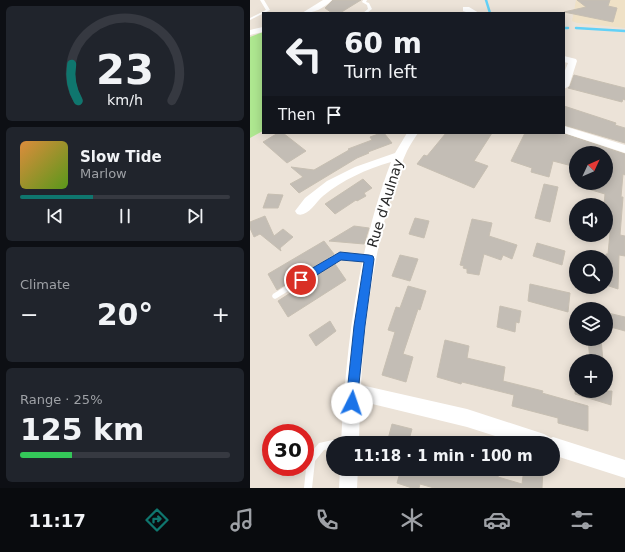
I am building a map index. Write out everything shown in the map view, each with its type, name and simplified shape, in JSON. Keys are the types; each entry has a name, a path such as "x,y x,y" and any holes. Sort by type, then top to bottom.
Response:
{"street":[{"path":"308,12 328,0"},
{"path":"317,8 324,12"},
{"path":"466,9 473,12"},
{"path":"250,33 262,29"},
{"path":"565,81 569,60"},
{"path":"565,129 625,149"},
{"name":"Rue d'Aulnay","path":"344,436 352,391 369,259 378,218 398,156 412,134"},
{"path":"301,211 315,196 355,171 380,160 398,156"},
{"path":"352,391 467,418 522,436"},
{"path":"560,448 625,469"},
{"path":"348,488 349,476"}],"lane":[{"path":"262,0 268,10 264,12"},
{"path":"365,0 364,2 368,4 370,9 367,12"},
{"path":"250,18 262,13"},
{"path":"275,296 340,256 369,259"},
{"path":"308,488 311,459 322,446 326,445"}],"shaded area":[{"path":"576,0 625,0 625,28 577,23 572,21"}],"green space":[{"path":"262,32 262,132 250,138 250,37"}],"building":[{"path":"333,0 361,0 342,12 331,12 325,8"},
{"path":"577,0 610,0 608,6 617,8 613,22 564,12 586,7"},
{"path":"574,75 625,88 625,100 623,99 622,102 568,88"},
{"path":"565,106 616,123 615,125 625,128 625,143 565,125"},
{"path":"276,134 284,134 306,151 287,163 263,142"},
{"path":"378,134 385,134 392,143 368,152 369,153 357,158 299,193 290,184 303,177 291,167 314,170 349,150 348,149 372,140 370,137"},
{"path":"445,134 491,134 474,161 488,166 474,188 417,164 424,155 427,156"},
{"path":"524,134 565,134 601,146 569,146 569,165 553,161 549,177 531,172 532,168 511,161"},
{"path":"613,150 625,154 625,175 623,174 621,197 623,197 620,235 625,236 625,256 619,255 618,289 613,287 613,250 608,250 609,242 613,242 613,198 605,198 605,194 592,190 613,190"},
{"path":"363,179 372,188 364,193 366,196 357,201 356,200 335,214 325,204"},
{"path":"544,184 558,187 550,222 535,218"},
{"path":"268,194 283,195 278,208 263,208"},
{"path":"265,216 274,236 283,229 293,237 280,248 281,251 260,234 254,237 250,228 250,222"},
{"path":"415,218 429,221 424,238 409,234"},
{"path":"472,219 492,223 489,236 517,245 512,259 503,255 501,260 484,254 479,275 467,273 467,269 460,265"},
{"path":"354,226 369,228 364,244 329,241"},
{"path":"324,241 334,254 277,290 268,274"},
{"path":"537,243 565,251 562,265 533,256"},
{"path":"400,255 418,259 410,281 392,276"},
{"path":"335,264 346,280 288,317 278,301"},
{"path":"530,284 570,294 568,312 528,301"},
{"path":"408,286 426,291 420,310 418,309 403,354 413,357 406,382 382,375 395,332 388,330 396,307 400,308"},
{"path":"500,306 521,311 519,323 516,322 515,332 497,327"},
{"path":"613,314 625,317 625,331 613,328"},
{"path":"330,321 336,331 316,346 309,335"},
{"path":"445,340 469,346 467,358 505,367 503,381 543,391 542,393 588,406 588,431 558,423 558,418 512,406 514,395 462,382 461,384 437,377"},
{"path":"589,346 602,346 602,354 589,354"},
{"path":"588,398 612,398 611,405"},
{"path":"392,424 412,429 410,436 389,436"},
{"path":"399,476 498,476 522,484 523,476 543,476 542,488 434,488 420,484 419,488 412,488 397,483"}],"waterway":[{"path":"486,0 490,12"},
{"path":"576,28 625,31"}],"route":[{"path":"301,280 340,256 369,259 352,391 352,403"}]}
